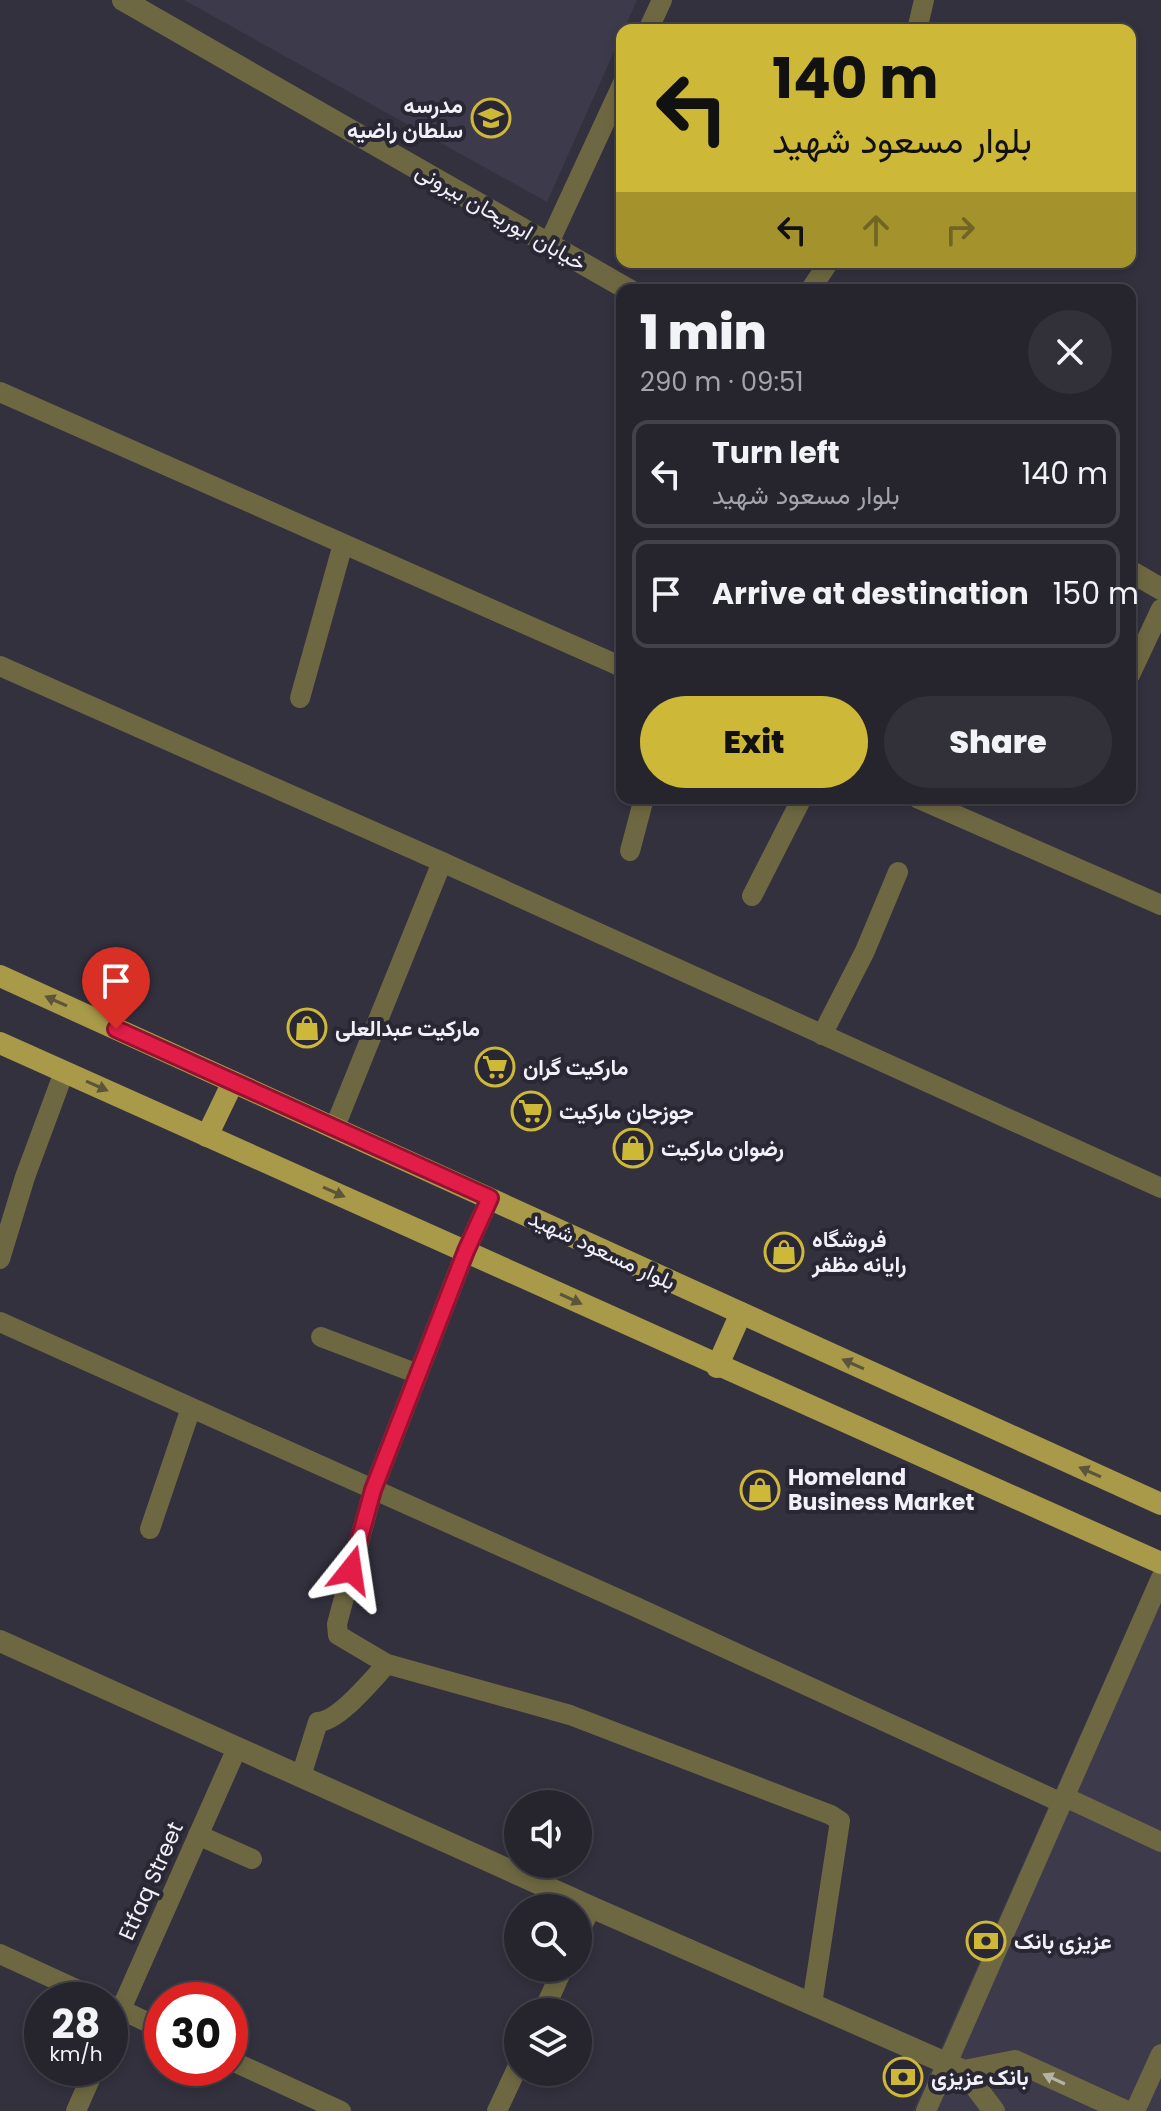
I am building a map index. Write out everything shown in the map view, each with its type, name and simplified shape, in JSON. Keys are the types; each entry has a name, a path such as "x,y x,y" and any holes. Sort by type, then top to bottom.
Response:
{"main road":[{"name":"بلوار مسعود شهید","path":"0,976 1161,1504"},
{"path":"0,1043 717,1367 1161,1563"},
{"path":"207,1136 233,1082"},
{"path":"717,1367 741,1313"}],"street":[{"name":"خیابان ابوریحان بیرونی","path":"123,0 618,284"},
{"path":"651,24 662,0"},
{"path":"918,24 924,0"},
{"path":"548,245 616,98"},
{"path":"0,392 616,664"},
{"path":"300,698 343,544"},
{"path":"1136,574 1161,589"},
{"path":"1136,662 1161,609"},
{"path":"0,666 442,862 1161,1188"},
{"path":"630,851 642,804"},
{"path":"752,896 799,804"},
{"path":"931,804 1161,905"},
{"path":"334,1129 442,862"},
{"path":"822,1035 865,951 898,872"},
{"path":"0,1259 25,1177 64,1072"},
{"path":"490,1198 466,1251 373,1490 337,1624 338,1635 387,1664 570,1715 840,1821 812,2004"},
{"path":"0,1322 1161,1842"},
{"path":"321,1337 418,1374"},
{"path":"150,1529 191,1408"},
{"path":"926,2111 956,2067 1063,1800 1161,1578"},
{"path":"0,1641 562,1894"},
{"path":"301,1776 318,1722 327,1721 343,1708 387,1664"},
{"name":"Etfaq Street","path":"128,1982 237,1748"},
{"path":"198,1835 252,1859"},
{"path":"592,1907 956,2067 994,2111"},
{"path":"0,1954 61,1982"},
{"path":"1135,2111 1161,2054"},
{"path":"956,2067 1015,2061 1125,2111"},
{"path":"248,2068 341,2111"},
{"path":"76,2111 87,2086"},
{"path":"497,2111 509,2086"}],"shaded area":[{"name":"مدرسه سلطان راضیه","path":"184,0 637,0 626,24 616,24 616,47 547,202"},
{"path":"1161,1553 1161,2111 913,2111"}],"place":[{"name":"مدرسه سلطان راضیه","path":"491,118"},
{"name":"مارکیت عبدالعلی","path":"307,1028"},
{"name":"مارکیت گران","path":"495,1067"},
{"name":"جوزجان مارکیت","path":"531,1111"},
{"name":"رضوان مارکیت","path":"633,1148"},
{"name":"فروشگاه رایانه مظفر","path":"784,1252"},
{"name":"Homeland Business Market","path":"760,1490"},
{"name":"عزیزی بانک","path":"986,1941"},
{"name":"بانک عزیزی","path":"903,2077"}],"route":[{"path":"116,1029 490,1198 466,1251 373,1490 351,1570"}]}
